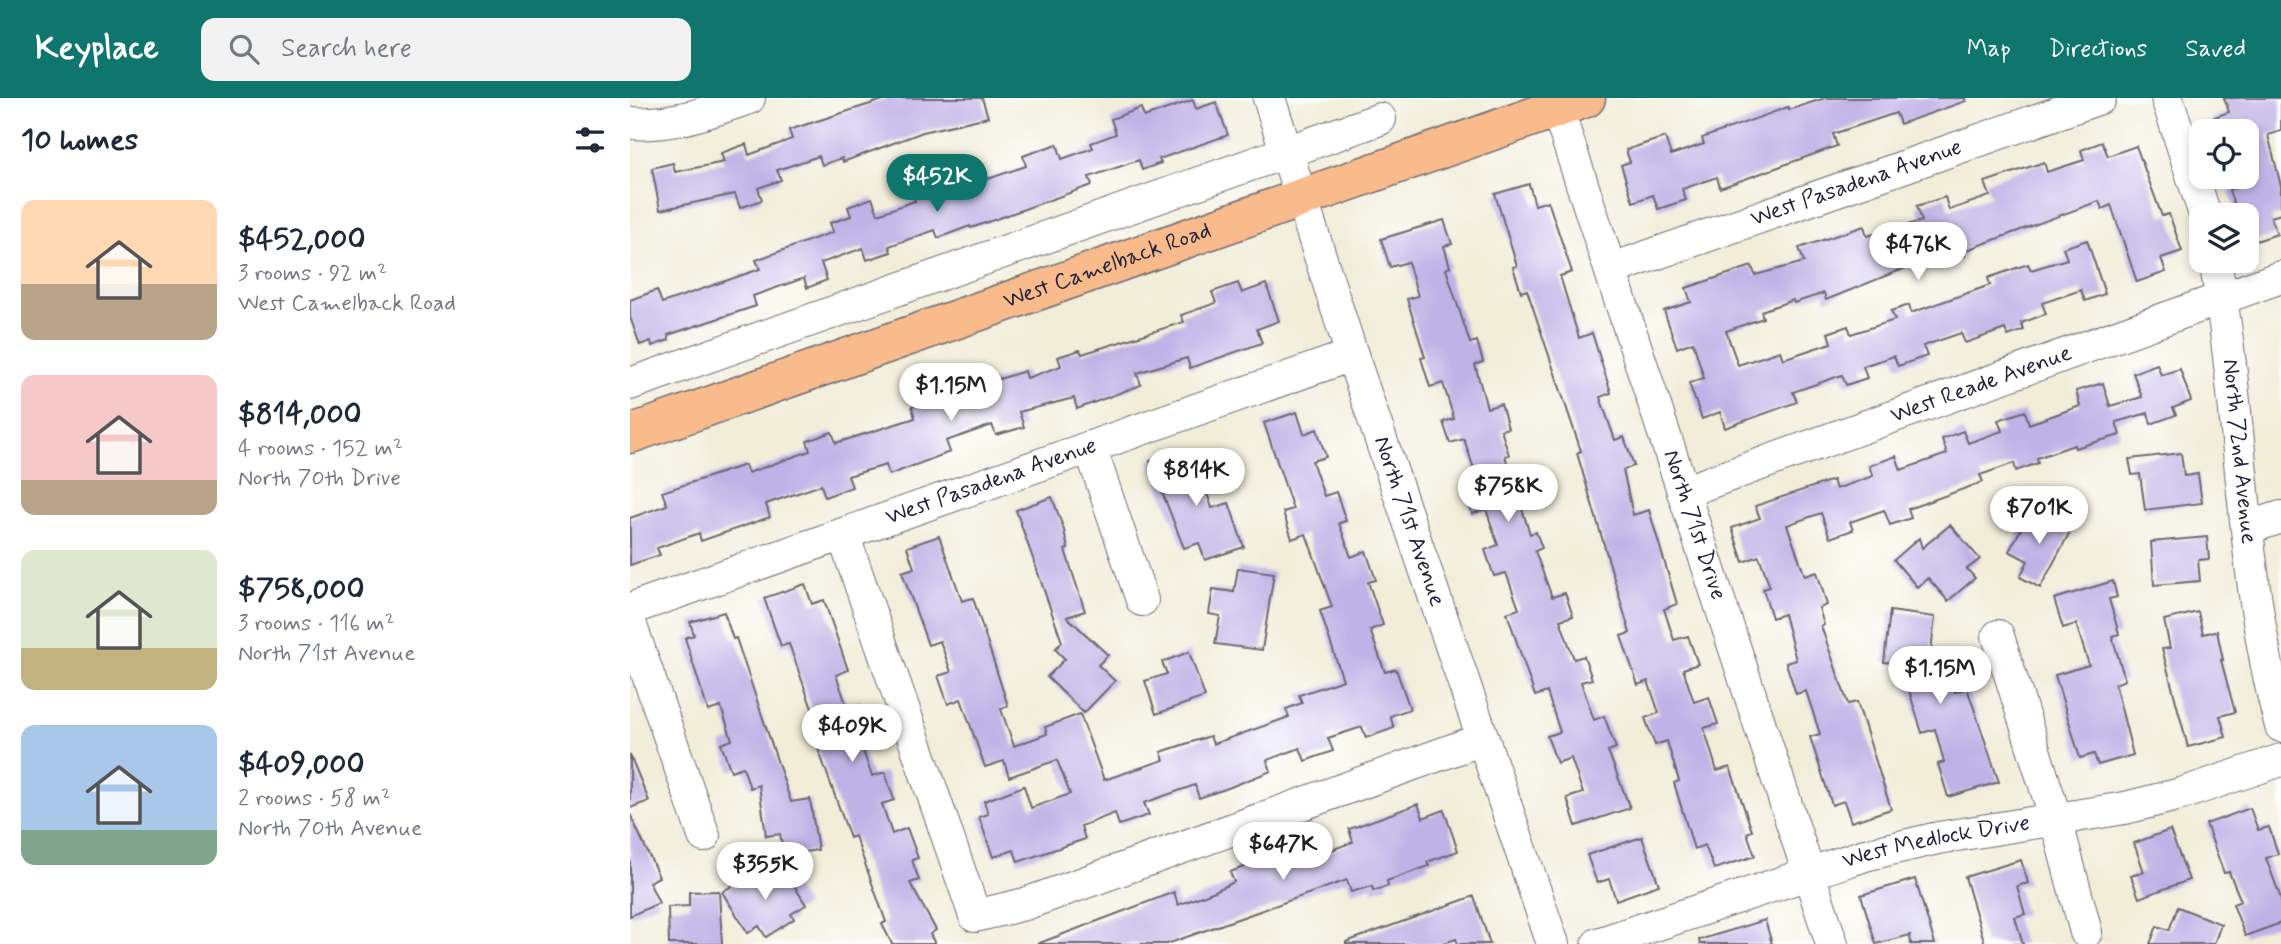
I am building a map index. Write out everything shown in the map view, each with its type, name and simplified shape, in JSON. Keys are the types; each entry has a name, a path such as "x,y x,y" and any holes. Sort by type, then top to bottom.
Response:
{"main road":[{"name":"West Camelback Road","path":"630,435 1572,103"}],"street":[{"path":"643,124 703,114 749,98"},
{"name":"North 71st Avenue","path":"1269,98 1352,355 1553,944"},
{"name":"West Pasadena Avenue","path":"1612,269 2100,98"},
{"path":"2167,98 2201,203"},
{"name":"North 71st Drive","path":"1572,103 1612,269 1832,944"},
{"name":"West Camelback Road","path":"630,384 1380,119"},
{"name":"North 72nd Avenue","path":"2217,273 2270,684 2281,726"},
{"name":"West Reade Avenue","path":"1683,492 2281,277"},
{"name":"West Pasadena Avenue","path":"630,609 1352,355"},
{"path":"1090,447 1142,600"},
{"path":"2248,528 2281,517"},
{"path":"843,534 975,916 1025,904 1483,739"},
{"path":"630,623 704,836"},
{"path":"1998,636 2056,820 2086,932"},
{"name":"West Medlock Drive","path":"1598,944 1808,872 1938,838 2056,820 2181,794 2281,760"}],"building":[{"path":"889,98 982,98 988,117 923,132 843,162 842,158 822,165 819,156 777,170 781,180 758,188 762,200 740,208 735,194 660,210 652,168 673,163 675,172 724,162 721,153 746,144 749,155 792,139 789,130"},
{"path":"1825,98 1965,98 1966,101 1900,124 1896,113 1833,134 1837,146 1720,188 1717,177 1682,189 1686,200 1658,209 1653,195 1633,202 1621,165 1630,162 1626,150 1665,137 1671,155 1704,144 1702,138 1788,107 1789,110"},
{"path":"2224,98 2281,98 2281,131 2268,135 2281,186 2281,214 2271,217 2277,234 2259,240 2259,203 2233,203 2229,190 2259,189 2259,119 2212,119 2229,112"},
{"path":"1193,100 1196,109 1216,102 1228,135 1159,159 1161,163 1142,170 1139,160 1089,177 1092,185 971,228 970,226 938,238 935,230 889,246 891,252 867,260 863,248 821,263 827,280 807,288 804,278 753,296 756,306 668,335 669,340 652,346 651,341 640,345 630,317 630,300 657,290 662,303 760,269 756,260 833,232 830,223 851,216 848,207 872,198 878,214 915,201 912,193 942,182 980,174 982,181 1026,166 1023,156 1057,144 1062,159 1093,148 1091,143 1116,134 1111,119 1141,108 1144,117"},
{"path":"2102,142 2108,156 2136,146 2162,216 2169,214 2182,251 2161,258 2166,272 2137,282 2111,205 2102,209 2099,201 1964,251 1965,256 1938,265 1935,256 1826,300 1824,293 1794,303 1793,300 1761,311 1763,318 1726,331 1738,365 1780,351 1783,359 1831,343 1828,333 1848,326 1851,334 1895,320 1891,311 1909,305 1911,313 1990,285 1988,278 2028,264 2031,270 2067,259 2063,248 2087,240 2105,294 2085,301 2081,290 2042,303 2046,314 2021,323 2024,330 2008,336 2005,329 1965,343 1961,333 1923,346 1927,356 1898,366 1894,356 1863,366 1867,378 1846,385 1842,375 1793,392 1797,402 1725,428 1720,412 1702,419 1689,383 1704,378 1693,342 1677,348 1664,311 1691,302 1686,288 1752,266 1755,275 1804,262 1799,248 1864,226 1867,236 1922,221 1917,206 1945,197 1949,210 1990,196 1985,182 2044,162 2047,172 2084,160 2081,150"},
{"path":"1529,184 1535,205 1548,201 1572,272 1560,276 1579,338 1592,333 1611,393 1600,397 1615,440 1624,437 1634,466 1623,470 1633,515 1649,510 1677,604 1664,609 1674,640 1688,636 1698,664 1683,669 1694,702 1709,697 1718,724 1704,728 1717,771 1730,767 1752,831 1747,833 1755,856 1714,869 1705,845 1694,849 1674,783 1679,781 1667,741 1655,745 1645,718 1659,713 1648,681 1638,685 1621,636 1630,633 1577,453 1581,451 1527,290 1521,292 1513,267 1517,266 1495,194"},
{"path":"1444,220 1452,244 1444,246 1450,267 1446,269 1470,343 1477,341 1483,362 1475,365 1487,408 1501,404 1508,428 1501,430 1509,455 1505,456 1530,534 1536,532 1542,548 1535,551 1552,597 1565,593 1573,616 1560,620 1574,659 1584,656 1592,679 1581,682 1594,720 1604,716 1616,748 1608,751 1630,808 1576,826 1567,798 1583,793 1571,758 1557,763 1547,736 1560,732 1547,692 1535,696 1507,613 1519,609 1506,573 1494,576 1485,550 1498,545 1486,509 1472,514 1464,485 1478,481 1464,439 1450,443 1443,422 1454,419 1443,383 1430,387 1421,358 1425,357 1407,299 1418,296 1408,262 1390,267 1381,239"},
{"path":"1238,283 1242,293 1266,284 1279,321 1257,329 1262,343 1190,368 1187,358 1137,373 1141,385 1077,409 1074,398 1019,412 1024,427 996,435 992,425 946,441 950,452 889,475 886,465 848,476 852,487 825,497 821,485 766,504 770,517 701,541 699,533 657,548 660,555 630,565 630,518 667,505 662,492 745,465 748,473 810,451 807,441 832,432 836,443 915,418 912,407 930,401 932,408 982,391 980,385 1025,371 1027,378 1061,366 1058,357 1080,350 1082,354 1184,322 1181,315 1216,303 1212,292"},
{"path":"2157,364 2161,375 2180,369 2191,401 2173,408 2176,415 2151,424 2148,413 2116,422 2120,435 2075,448 2074,445 2037,458 2038,463 2016,471 2014,463 1980,475 1983,482 1908,509 1911,518 1890,525 1884,510 1850,522 1853,530 1830,538 1821,513 1787,525 1805,576 1817,572 1827,605 1819,608 1824,625 1821,626 1848,704 1857,702 1891,809 1851,822 1844,801 1832,805 1810,737 1820,734 1806,691 1796,694 1786,663 1796,660 1784,614 1772,618 1763,589 1770,587 1759,556 1743,562 1732,528 1760,518 1755,506 1833,480 1836,489 1873,476 1869,466 1896,456 1901,470 1947,454 1942,439 1963,431 1968,443 2002,431 1998,420 2025,411 2029,424 2080,406 2076,391 2103,383 2110,406 2142,397 2133,373"},
{"path":"1297,412 1304,434 1317,429 1326,457 1312,461 1324,496 1336,492 1346,521 1339,523 1351,557 1366,551 1376,580 1368,582 1383,625 1370,630 1385,672 1396,669 1410,709 1390,716 1394,728 1366,738 1362,727 1328,738 1333,751 1305,761 1300,748 1267,760 1271,771 1228,788 1199,798 1195,785 1144,803 1149,815 1119,825 1115,813 1081,826 1085,839 1018,862 1014,850 993,857 979,817 988,814 984,801 1024,786 1031,808 1070,794 1057,760 1009,777 1004,761 985,767 961,699 948,704 938,676 951,672 940,641 928,645 902,572 914,568 907,547 939,536 962,601 973,598 1008,706 1001,709 1014,746 1047,734 1045,727 1080,714 1104,780 1164,760 1161,752 1210,736 1213,744 1289,717 1286,709 1302,703 1299,695 1343,680 1320,611 1332,607 1306,534 1292,539 1283,512 1293,509 1264,423"},
{"path":"1183,450 1190,470 1198,467 1212,508 1229,503 1244,547 1205,560 1199,543 1184,548 1150,461"},
{"path":"2181,453 2184,476 2198,474 2202,503 2145,510 2140,474 2132,475 2129,459"},
{"path":"1052,497 1064,530 1068,549 1065,550 1085,611 1067,617 1108,655 1098,665 1115,681 1084,713 1047,677 1065,659 1055,649 1062,642 1016,510"},
{"path":"2032,509 2071,530 2040,588 2020,577 2028,561 2009,551"},
{"path":"1950,525 1980,559 1967,569 1975,578 1948,601 1928,578 1917,587 1894,560 1919,538 1922,548"},
{"path":"2207,537 2209,559 2198,560 2200,581 2154,585 2151,542"},
{"path":"1238,568 1274,573 1262,650 1215,644 1220,616 1209,614 1213,589 1234,592"},
{"path":"2113,581 2117,597 2109,599 2119,634 2112,636 2125,680 2115,684 2133,755 2098,765 2094,754 2080,758 2055,675 2089,665 2076,624 2063,628 2054,599"},
{"path":"805,584 812,604 824,600 848,670 836,675 848,709 860,705 870,733 858,737 872,776 885,772 894,800 882,804 892,834 907,828 918,858 912,860 919,880 910,883 936,930 930,934 935,944 892,944 882,924 886,922 855,836 850,838 809,723 816,720 789,644 781,646 764,598"},
{"path":"1890,611 1935,617 1928,676 1948,670 1955,692 1967,688 1999,782 1948,797 1938,764 1944,762 1935,729 1922,733 1901,664 1884,662"},
{"path":"724,612 733,639 736,638 791,802 810,799 818,850 784,855 780,834 766,836 759,785 750,788 743,767 731,771 721,744 732,740 721,707 708,711 685,638 694,635 690,622"},
{"path":"2198,612 2203,634 2217,631 2221,660 2235,712 2220,716 2226,737 2188,747 2162,649 2170,648 2164,620"},
{"path":"1189,652 1205,697 1156,714 1145,681 1167,674 1162,662"},
{"path":"630,755 649,801 630,808"},
{"path":"1418,804 1423,818 1444,810 1458,851 1427,862 1429,866 1387,881 1388,886 1373,891 1372,886 1351,892 1347,880 1167,944 1037,944 1174,892 1178,905 1234,882 1230,872 1300,847 1304,860 1353,842 1349,829"},
{"path":"2250,808 2258,830 2269,827 2278,854 2266,858 2281,899 2281,923 2245,936 2233,904 2241,901 2229,872 2224,873 2206,824"},
{"path":"630,814 659,877 649,882 659,903 630,916"},
{"path":"2170,830 2189,880 2139,898 2131,876 2144,872 2134,843"},
{"path":"1642,837 1659,885 1616,900 1609,879 1597,883 1587,855"},
{"path":"2021,860 2028,883 2017,886 2025,914 2015,917 2023,944 1985,944 1965,877"},
{"path":"784,869 806,905 791,914 794,919 766,937 759,926 748,933 722,892 756,871 763,882"},
{"path":"1915,879 1935,944 1911,944 1910,935 1876,944 1861,895"},
{"path":"719,891 722,944 669,944 668,907 689,906 689,892"},
{"path":"1474,896 1490,944 1458,944 1456,939 1441,944 1346,944 1346,942"},
{"path":"2178,907 2221,924 2214,944 2150,944 2157,926 2169,930"},
{"path":"1765,920 1772,944 1700,944 1699,940"}]}
